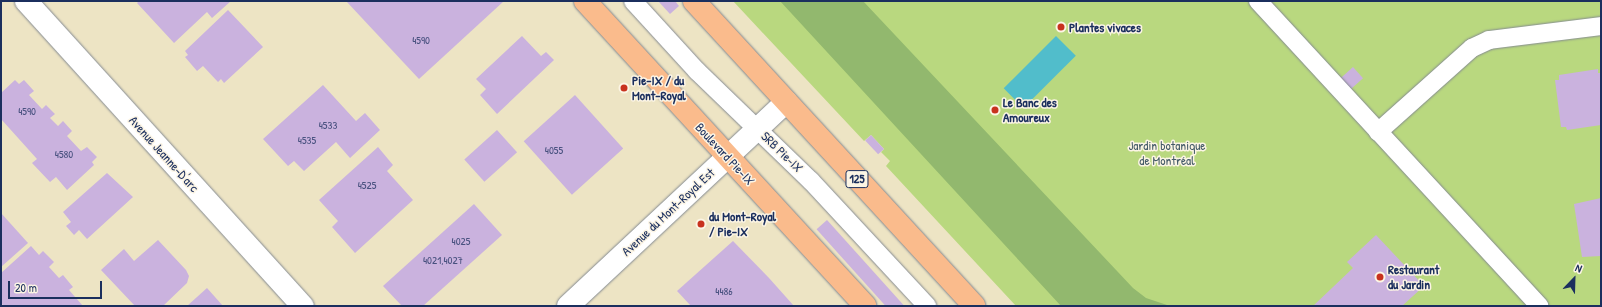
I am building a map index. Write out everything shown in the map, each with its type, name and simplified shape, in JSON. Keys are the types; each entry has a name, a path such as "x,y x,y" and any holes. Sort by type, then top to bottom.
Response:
{"main road":[{"name":"Boulevard Pie-IX","path":"585,1 865,306"},
{"name":"125","path":"694,1 974,306"}],"street":[{"name":"Avenue Jeanne-D'arc","path":"26,1 302,306"},
{"name":"Avenue du Mont-Royal Est","path":"568,306 786,102"}],"lane":[{"name":"SRB Pie-IX","path":"633,1 697,71 811,181 927,306"},
{"path":"1258,1 1539,306"},
{"path":"1378,132 1472,48 1489,40 1601,26"}],"green space":[{"name":"Jardin botanique de Montréal","path":"733,1 1601,1 1601,306 1016,306 886,166 890,161 881,152 884,149 871,135 864,141"},
{"path":"780,1 863,1 1133,288 1146,298 1170,306 1061,306"}],"water":[{"path":"1056,36 1076,56 1023,108 1004,88"}],"building":[{"path":"139,1 231,1 212,18 207,12 174,43 137,3"},
{"path":"346,1 504,1 419,79"},
{"path":"658,1 675,1 679,6 670,14"},
{"path":"228,10 263,47 224,83 221,79 218,82 203,66 197,71 185,57 188,55 185,51"},
{"path":"522,36 541,56 546,52 554,60 497,114 480,95 486,89 476,79"},
{"path":"1353,67 1363,78 1347,93 1337,82"},
{"path":"1598,69 1598,73 1601,73 1601,125 1567,130 1566,127 1561,127 1555,80 1559,80 1559,75"},
{"path":"15,80 19,84 24,80 34,91 29,95 42,109 46,105 55,114 50,118 58,126 63,121 72,131 67,136 81,151 87,147 97,157 92,162 94,165 67,190 56,177 50,182 32,163 37,159 1,119 1,93"},
{"path":"323,85 356,121 365,113 380,130 350,158 336,142 304,171 294,161 288,166 263,139"},
{"path":"575,95 623,149 572,195 524,141"},
{"path":"497,130 517,152 484,182 464,159"},
{"path":"871,135 884,149 878,154 865,140"},
{"path":"378,147 393,165 387,171 413,200 355,253 332,227 338,221 319,200"},
{"path":"107,173 133,197 87,239 79,230 74,235 66,226 71,222 63,212"},
{"path":"1601,198 1601,256 1582,257 1574,204"},
{"path":"474,204 502,235 423,306 402,306 383,286"},
{"path":"1,213 28,243 1,267"},
{"path":"827,220 904,306 886,306 817,229"},
{"name":"Restaurant du Jardin","path":"1376,235 1424,286 1402,306 1313,306 1353,268 1347,262"},
{"path":"158,240 186,270 189,276 187,283 163,306 135,306 101,270 124,249 134,261"},
{"path":"733,241 794,306 691,306 677,291"},
{"path":"31,246 39,255 43,251 54,262 49,267 59,278 63,275 73,287 69,290 83,306 4,306 1,303 1,273"},
{"path":"207,288 223,306 187,306"}],"place":[{"name":"Plantes vivaces","path":"1061,27"},
{"name":"Pie-IX / du Mont-Royal","path":"624,88"},
{"name":"Le Banc des Amoureux","path":"995,110"},
{"name":"du Mont-Royal / Pie-IX","path":"701,224"},
{"name":"Restaurant du Jardin","path":"1380,277"}]}
